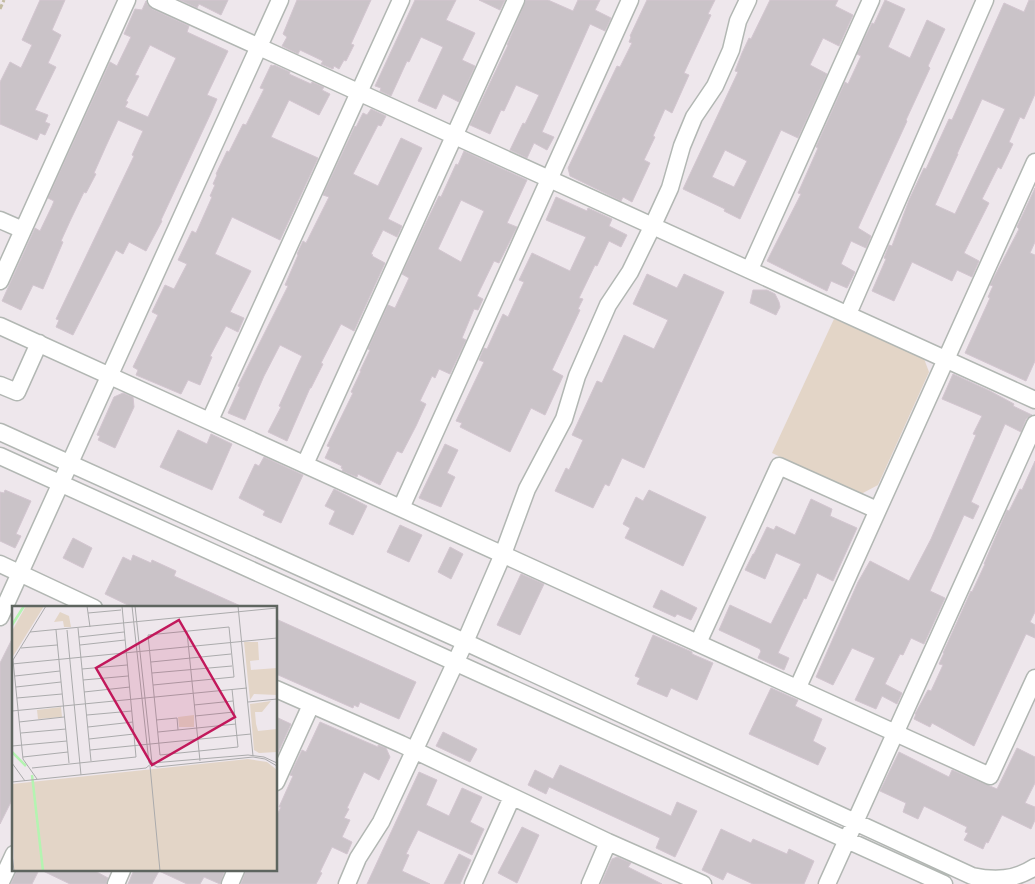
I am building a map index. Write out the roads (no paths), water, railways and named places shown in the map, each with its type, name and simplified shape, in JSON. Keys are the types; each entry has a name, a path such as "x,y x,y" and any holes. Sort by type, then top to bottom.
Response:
{"street":[{"path":"0,281 127,0"},
{"path":"156,0 1035,400"},
{"path":"0,617 280,0"},
{"path":"210,420 401,0"},
{"path":"305,464 516,0"},
{"path":"401,508 630,0"},
{"path":"347,884 358,858 381,822 465,642 503,554 527,490 564,420 577,376 608,305 630,272 670,188 682,146 694,117 715,86 731,50 738,21 748,0"},
{"path":"750,269 870,0"},
{"path":"848,314 985,0"},
{"path":"798,687 1035,162"},
{"path":"0,220 23,230"},
{"path":"0,326 798,687 990,776 1035,678"},
{"path":"0,385 17,392 39,343"},
{"path":"827,884 1035,424"},
{"path":"0,432 465,642 972,876 990,880 1029,875"},
{"path":"0,456 944,884"},
{"path":"698,643 779,466 877,510"},
{"path":"0,564 90,606"},
{"path":"278,690 415,750 608,842 703,884"},
{"path":"278,778 311,705"},
{"path":"473,884 512,797"},
{"path":"590,884 608,842"},
{"path":"0,884 12,858"},
{"path":"116,884 121,872"},
{"path":"230,884 235,872"}]}
